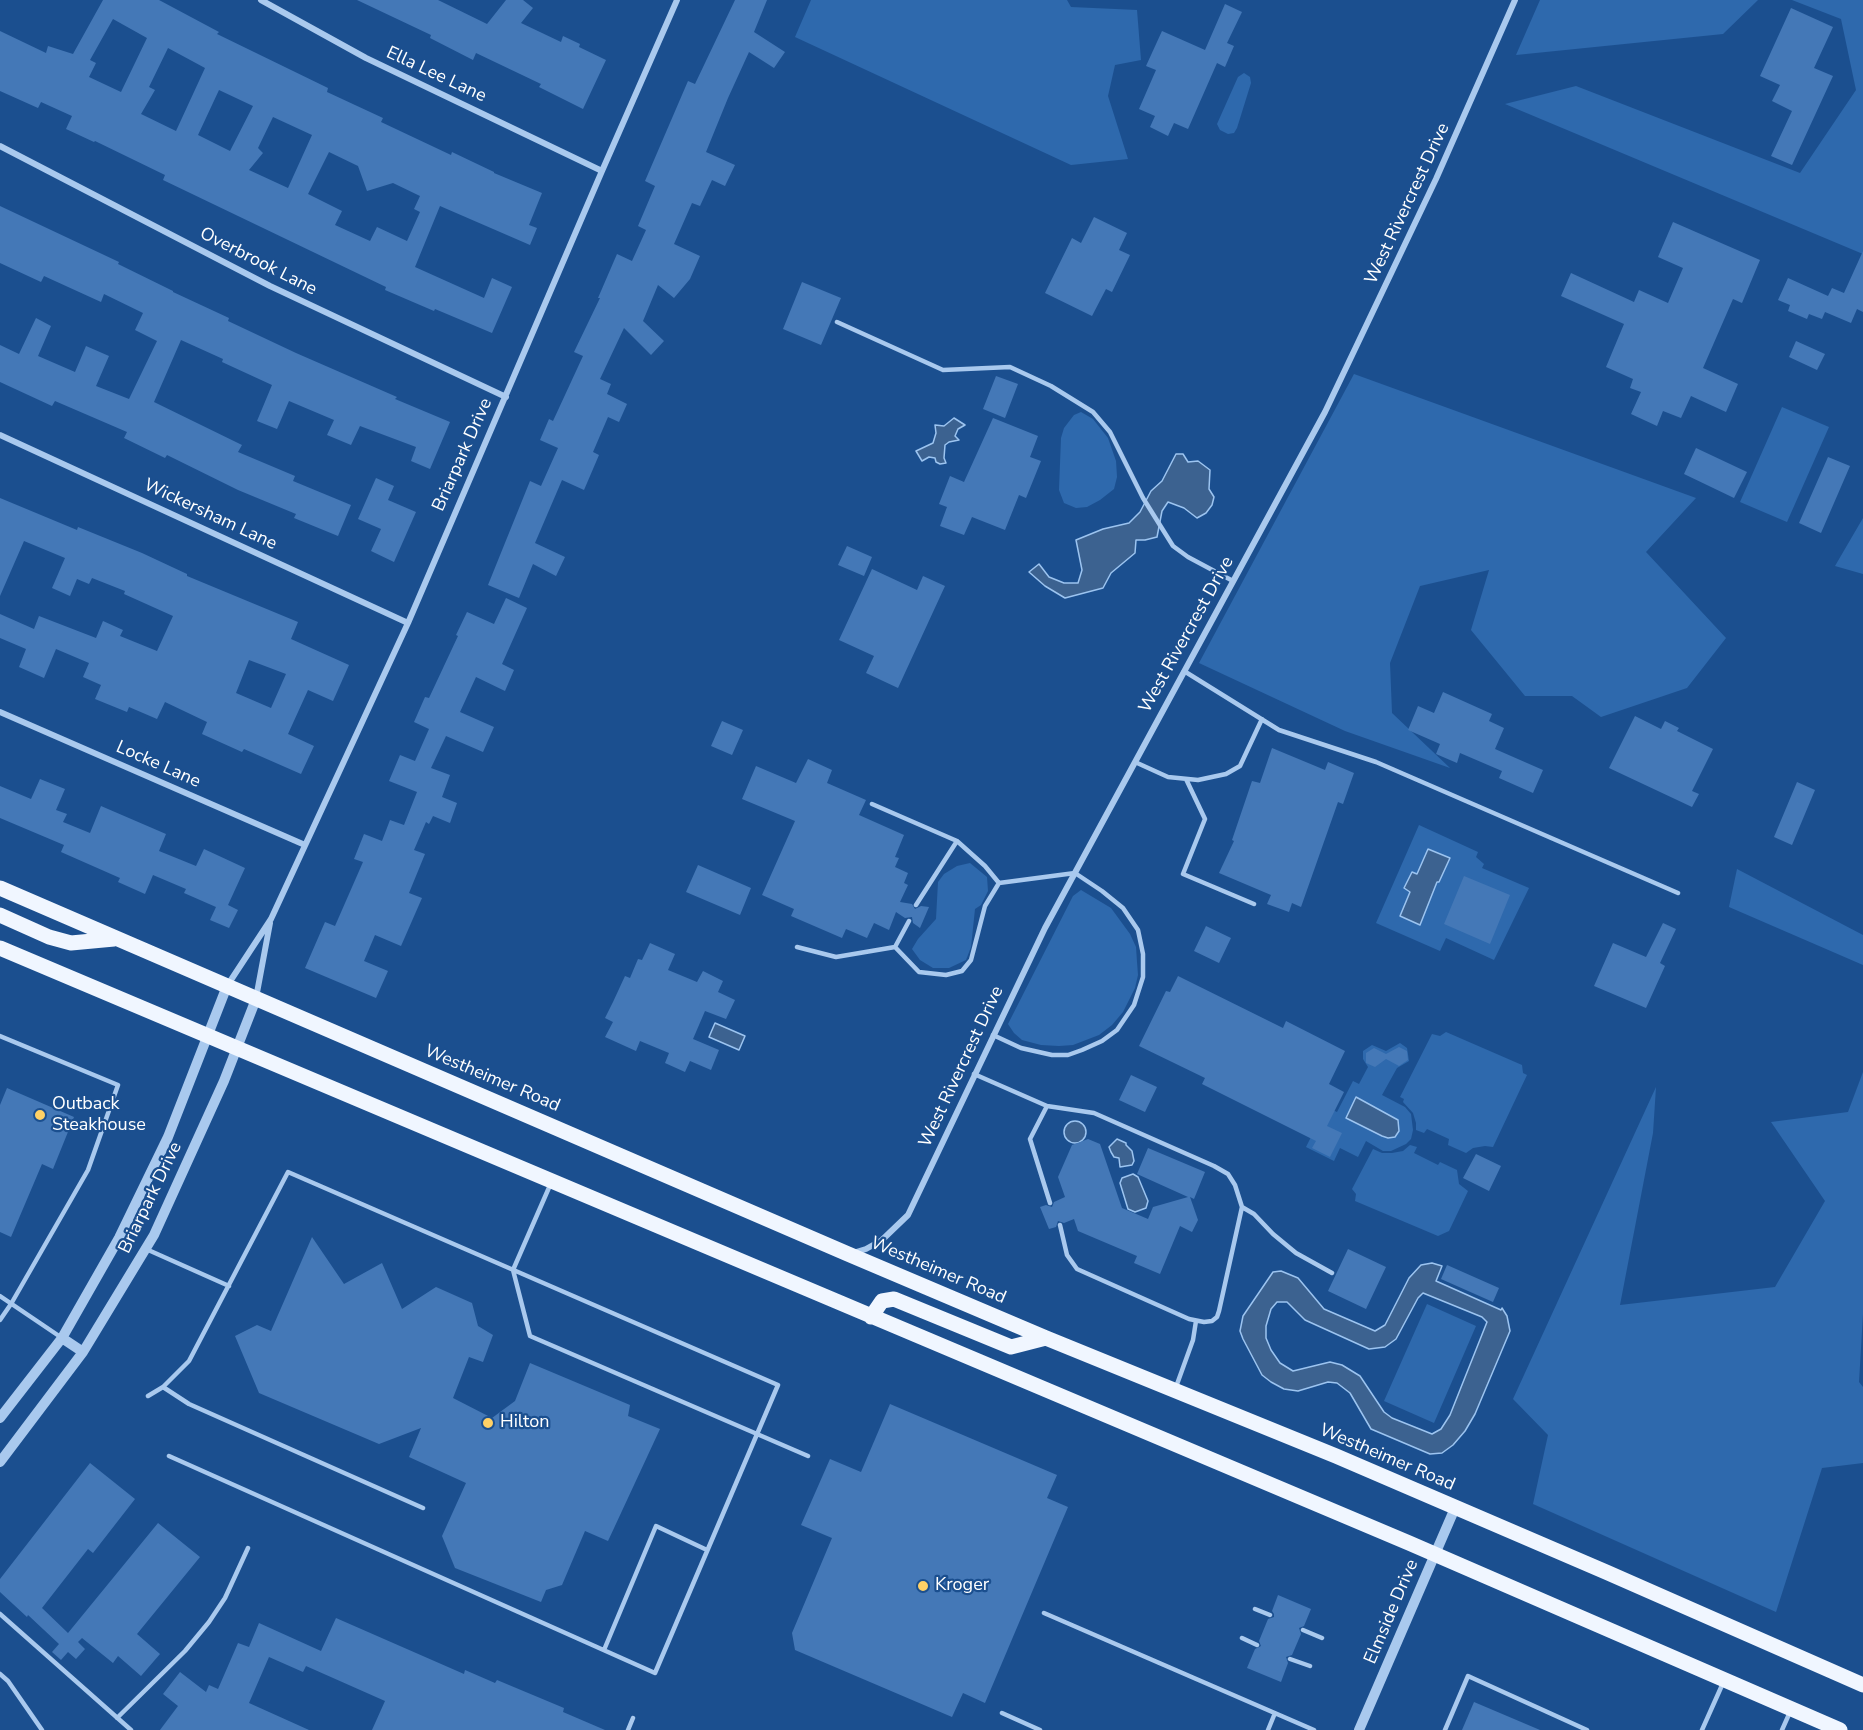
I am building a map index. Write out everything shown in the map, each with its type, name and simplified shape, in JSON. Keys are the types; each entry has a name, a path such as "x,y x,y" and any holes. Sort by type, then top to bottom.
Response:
{"main road":[{"name":"Westheimer Road","path":"0,888 848,1254 1455,1508 1863,1685"},
{"path":"0,915 49,937 71,943 117,938"},
{"path":"0,948 1434,1554 1840,1730"},
{"path":"871,1317 882,1301 894,1299 1011,1347 1046,1338"}],"street":[{"name":"Ella Lee Lane","path":"261,0 366,58 602,171"},
{"name":"Briarpark Drive","path":"0,1418 62,1338 118,1238 168,1137 227,986 271,919 408,623 677,0"},
{"name":"West Rivercrest Drive","path":"848,1254 866,1249 882,1240 908,1215 1045,928 1325,412 1383,295 1515,0"},
{"name":"Overbrook Lane","path":"0,146 270,286 506,398"},
{"name":"Wickersham Lane","path":"0,435 408,623"},
{"name":"Locke Lane","path":"0,712 305,845"},
{"name":"Briarpark Drive","path":"0,1462 83,1352 146,1249 237,1048 255,999 271,919"},
{"path":"62,1338 83,1352"},
{"name":"Elmside Drive","path":"1359,1730 1455,1508"}],"lane":[{"path":"837,322 943,370 1010,368 1051,386 1093,412 1102,421 1121,450 1143,498 1173,546 1188,557 1233,581"},
{"path":"1184,671 1279,730 1376,762 1678,893"},
{"path":"1135,762 1168,777 1198,780 1226,774 1240,766 1262,719"},
{"path":"1186,779 1205,819 1183,874 1254,904"},
{"path":"872,804 957,841 985,866 999,883"},
{"path":"916,905 957,841"},
{"path":"993,1035 1021,1048 1052,1056 1068,1054 1102,1041 1117,1030 1134,1005 1143,977 1143,954 1138,930 1123,908 1075,873 999,883"},
{"path":"895,947 919,972 945,975 962,971 971,960 985,906 999,883"},
{"path":"895,947 909,921"},
{"path":"797,947 836,957 895,947"},
{"path":"0,1036 118,1085 88,1170 0,1320"},
{"path":"974,1074 1047,1106 1094,1113 1214,1166 1228,1174 1235,1185 1242,1207 1217,1317 1212,1321 1196,1322 1077,1269 1067,1255 1060,1225"},
{"path":"1047,1106 1030,1139 1050,1203"},
{"path":"148,1396 164,1387 189,1361 288,1172 778,1385 655,1672 169,1456"},
{"path":"552,1182 513,1270 530,1336 808,1456"},
{"path":"1242,1207 1254,1214 1296,1253 1332,1273"},
{"path":"146,1249 229,1286"},
{"path":"0,1296 62,1338"},
{"path":"1174,1390 1193,1340 1196,1322"},
{"path":"164,1387 189,1404 423,1508"},
{"path":"604,1650 656,1526 707,1550"},
{"path":"117,1718 185,1651 209,1622 225,1598 248,1548"},
{"path":"1255,1609 1270,1615"},
{"path":"1044,1613 1314,1730"},
{"path":"0,1614 131,1730"},
{"path":"1303,1630 1322,1638"},
{"path":"1242,1638 1257,1645"},
{"path":"1290,1659 1310,1666"},
{"path":"0,1674 8,1681 42,1730"},
{"path":"1444,1730 1467,1676 1587,1730"},
{"path":"1702,1730 1724,1680"},
{"path":"1782,1730 1791,1709"},
{"path":"1002,1713 1040,1730"},
{"path":"1268,1730 1275,1713"},
{"path":"628,1730 633,1718"}],"shaded area":[{"path":"811,0 1067,0 1071,7 1137,10 1141,60 1115,65 1108,96 1128,159 1071,165 795,37"},
{"path":"1540,0 1758,0 1723,34 1516,55"},
{"path":"1792,0 1863,0 1863,254 1505,104 1576,86 1800,173 1856,90 1841,19"},
{"path":"1244,73 1250,77 1251,83 1237,128 1234,133 1228,134 1220,130 1217,124 1238,77"},
{"path":"1354,374 1696,498 1646,552 1726,638 1687,688 1601,717 1572,696 1525,696 1471,630 1489,570 1420,586 1390,663 1392,713 1450,768 1345,731 1199,663"},
{"path":"1782,407 1829,427 1787,522 1740,502"},
{"path":"1081,412 1093,419 1108,438 1116,461 1117,477 1114,489 1100,500 1087,507 1076,508 1064,503 1059,490 1061,438 1064,428 1074,415"},
{"path":"954,418 965,425 958,429 955,436 959,440 945,445 946,463 940,464 935,458 929,457 922,461 916,451 933,443 936,433 935,425 944,426"},
{"path":"1176,454 1183,454 1188,462 1198,461 1210,470 1209,489 1214,497 1206,513 1197,518 1184,508 1168,502 1162,511 1157,537 1136,540 1135,553 1111,573 1103,588 1065,598 1045,586 1029,572 1039,564 1049,577 1064,583 1078,583 1082,570 1076,540 1103,529 1129,523 1140,512 1151,491 1162,481"},
{"path":"1863,518 1863,574 1835,566"},
{"path":"1419,825 1478,852 1476,857 1484,864 1482,868 1529,888 1494,960 1446,938 1440,951 1376,923"},
{"path":"1428,849 1450,858 1437,882 1420,925 1400,916 1410,892 1404,888 1412,872 1417,874"},
{"path":"970,863 987,877 988,891 981,905 975,909 971,947 966,960 949,968 933,968 920,960 912,949 936,919 938,882 944,874 957,866"},
{"path":"1737,869 1863,935 1863,965 1729,907"},
{"path":"1081,890 1111,908 1130,934 1136,947 1138,975 1135,988 1123,1012 1099,1035 1073,1045 1059,1046 1041,1045 1022,1040 1008,1024 1073,896"},
{"path":"715,1023 745,1036 739,1050 709,1037"},
{"path":"1446,1032 1522,1065 1523,1073 1527,1075 1493,1147 1473,1148 1466,1153 1448,1145 1449,1139 1427,1129 1424,1133 1416,1130 1413,1113 1403,1102 1404,1099 1400,1097 1432,1034 1440,1036"},
{"path":"1400,1043 1407,1048 1409,1061 1397,1068 1382,1095 1405,1107 1411,1114 1413,1130 1411,1139 1391,1151 1383,1151 1366,1141 1358,1157 1340,1148 1334,1161 1306,1147 1326,1107 1337,1112 1353,1081 1359,1084 1368,1067 1363,1059 1363,1051 1372,1045 1386,1051"},
{"path":"1863,1072 1863,1314 1859,1382 1863,1387 1863,1463 1822,1468 1776,1612 1533,1504 1548,1435 1513,1399 1656,1087 1653,1133 1620,1305 1775,1287 1825,1201 1771,1122 1848,1112"},
{"path":"1356,1097 1398,1120 1399,1131 1395,1137 1382,1136 1346,1118"},
{"path":"1075,1121 1083,1124 1086,1132 1083,1140 1075,1143 1067,1140 1064,1132 1067,1124"},
{"path":"1117,1139 1126,1143 1132,1151 1134,1161 1132,1165 1120,1167 1119,1158 1114,1157 1111,1152 1109,1147"},
{"path":"1410,1145 1417,1147 1414,1153 1438,1165 1440,1162 1457,1170 1459,1184 1468,1191 1449,1231 1438,1236 1355,1201 1356,1194 1352,1189 1373,1149 1382,1153 1392,1153 1403,1151"},
{"path":"1133,1174 1138,1177 1148,1201 1146,1208 1135,1212 1128,1209 1120,1183 1122,1178"},
{"path":"1432,1263 1442,1266 1436,1281 1501,1310 1502,1308 1507,1316 1510,1331 1475,1414 1465,1431 1453,1445 1442,1453 1430,1454 1371,1429 1350,1393 1337,1383 1328,1382 1298,1391 1284,1389 1262,1375 1240,1331 1243,1316 1273,1272 1281,1271 1298,1278 1324,1309 1375,1331 1385,1325 1409,1278 1421,1265","holes":["1423,1293 1482,1317 1487,1322 1450,1415 1441,1429 1432,1434 1392,1418 1384,1412 1360,1376 1342,1365 1330,1362 1293,1371 1280,1363 1266,1338 1266,1326 1271,1309 1277,1302 1287,1302 1305,1320 1369,1349 1385,1347 1396,1339"]},
{"path":"1427,1304 1476,1326 1434,1423 1384,1401"}],"building":[{"path":"103,0 159,0 219,32 217,34 328,88 327,92 383,118 381,122 451,155 452,152 542,193 529,225 537,228 530,245 440,206 415,267 484,298 492,278 512,287 492,333 385,290 386,287 163,180 165,175 66,129 72,116 41,102 38,108 0,91 0,31 46,53 48,46 73,54","holes":["113,19 147,38 121,92 89,77 96,63 90,60","168,48 205,68 176,131 141,114 155,90 149,87","219,90 253,106 230,151 198,135","273,117 312,135 288,188 249,170 263,153 258,148","329,152 358,166 367,191 393,183 420,196 414,209 420,212 407,241 377,227 370,241 335,225 342,211 308,194"]},
{"path":"357,0 438,0 487,24 506,0 523,0 533,8 521,23 561,42 563,36 580,44 579,47 606,60 583,109 539,87 541,84 476,53 473,60 430,38 431,35"},
{"path":"735,0 767,0 754,32 785,52 774,68 749,52 706,152 735,165 725,186 712,180 700,206 692,203 674,244 700,256 690,279 674,298 658,285 643,321 664,341 651,355 624,328 600,379 611,384 607,394 627,404 619,422 608,417 593,452 599,455 584,490 562,480 535,543 565,557 556,576 533,564 519,598 488,585 530,481 541,486 558,448 540,440 549,419 553,421 583,356 574,352 600,298 598,298 617,254 632,261 646,230 638,226 655,186 645,181 688,81 695,84"},
{"path":"1225,4 1242,12 1227,43 1234,46 1225,67 1217,63 1188,129 1174,123 1168,136 1150,127 1155,116 1139,109 1156,70 1146,66 1162,31 1205,50"},
{"path":"1791,8 1833,27 1814,68 1833,76 1792,165 1771,156 1792,111 1772,101 1780,85 1760,76"},
{"path":"0,206 119,262 118,264 173,292 229,318 228,321 397,397 395,399 450,422 430,469 411,461 416,447 360,426 351,445 327,435 334,420 289,401 277,429 257,421 272,385 181,340 154,402 242,445 238,452 295,476 293,481 351,505 338,536 294,518 296,514 238,490 167,455 165,458 124,438 127,432 55,401 52,406 0,382 0,345 19,354 36,318 51,326 38,356 75,372 86,346 109,356 96,386 129,399 157,341 135,330 143,313 104,294 101,302 44,276 41,282 0,263"},
{"path":"1094,217 1127,233 1119,250 1130,255 1112,292 1106,289 1092,316 1045,293 1072,238 1081,243"},
{"path":"1673,222 1760,260 1742,303 1733,299 1703,368 1738,384 1726,412 1691,396 1681,418 1663,411 1657,426 1631,414 1641,392 1630,388 1633,379 1606,367 1624,324 1561,296 1571,273 1634,302 1639,290 1668,303 1683,268 1658,257"},
{"path":"1863,251 1863,312 1857,309 1851,323 1825,312 1822,319 1809,314 1807,319 1788,311 1790,305 1778,300 1788,278 1828,296 1832,288 1844,293"},
{"path":"802,282 841,298 821,345 783,329"},
{"path":"1796,341 1825,354 1817,370 1789,357"},
{"path":"996,376 1018,384 1005,418 983,409"},
{"path":"993,418 1038,436 1030,457 1041,461 1026,498 1019,495 1005,530 972,517 964,535 940,526 947,507 939,504 950,476 964,482"},
{"path":"1696,448 1747,472 1734,498 1684,474"},
{"path":"1828,457 1850,466 1821,533 1799,523"},
{"path":"376,478 394,486 388,500 416,512 394,562 371,551 381,529 358,519"},
{"path":"0,498 77,530 78,527 142,553 187,576 298,622 291,639 349,665 333,701 308,690 288,734 314,746 301,774 244,749 242,752 202,734 207,722 165,702 157,719 129,707 127,712 95,699 101,685 83,677 89,663 56,649 44,678 19,667 26,649 0,638 0,614 34,629 39,616 96,638 103,621 123,630 120,636 157,651 173,616 124,594 125,591 92,578 89,584 77,579 70,596 52,588 65,558 24,541 0,596","holes":["249,660 286,674 271,708 236,693"]},
{"path":"847,546 872,557 864,576 838,565"},
{"path":"872,569 917,590 923,576 945,586 898,688 866,673 874,656 839,640"},
{"path":"506,598 527,608 502,664 514,670 505,691 476,677 460,712 494,727 483,752 446,736 431,768 450,775 442,797 457,803 450,823 433,816 429,824 426,822 414,850 425,854 409,893 422,898 401,946 375,935 364,961 388,971 376,998 305,968 325,922 335,926 363,862 354,859 364,834 382,841 390,820 404,825 417,792 389,781 400,755 415,761 429,729 414,722 425,697 429,698 467,612 494,624"},
{"path":"1443,692 1492,714 1489,721 1504,728 1495,749 1543,770 1533,793 1499,778 1502,771 1460,753 1457,763 1436,754 1440,744 1408,730 1418,706 1434,713"},
{"path":"1635,716 1661,729 1665,721 1679,728 1677,731 1713,749 1692,791 1699,794 1692,807 1609,768"},
{"path":"722,721 743,730 732,755 711,746"},
{"path":"1272,748 1325,770 1328,762 1354,773 1343,804 1338,802 1301,907 1292,903 1289,912 1267,904 1271,895 1219,873 1234,841 1232,840 1252,781 1260,783"},
{"path":"808,759 832,770 827,783 866,800 859,815 904,835 895,857 899,858 895,867 908,873 904,883 908,885 900,902 912,904 915,909 921,906 929,907 920,928 913,923 912,917 905,918 896,912 889,930 874,923 867,938 846,929 842,938 791,916 794,909 762,895 795,821 742,799 756,766 796,783"},
{"path":"40,779 65,789 56,810 67,814 63,822 90,833 101,806 166,834 159,851 196,866 204,849 245,868 228,905 238,910 229,928 210,920 216,907 184,893 186,889 153,875 145,894 118,882 120,878 61,852 64,845 0,818 0,786 31,799"},
{"path":"1797,782 1815,790 1792,845 1774,837"},
{"path":"698,865 751,888 740,915 686,892"},
{"path":"1464,876 1510,895 1490,944 1444,924"},
{"path":"1663,923 1676,929 1660,963 1665,966 1646,1008 1594,986 1613,943 1646,957"},
{"path":"1206,926 1231,938 1219,963 1194,951"},
{"path":"650,943 675,954 668,970 697,982 703,971 723,981 718,992 735,1000 726,1019 705,1011 693,1039 719,1050 711,1070 690,1061 685,1072 665,1063 669,1053 640,1041 636,1051 605,1037 613,1022 605,1018 625,976 630,978 638,959 642,960"},
{"path":"1178,976 1283,1028 1286,1021 1345,1051 1329,1084 1344,1092 1327,1126 1342,1133 1330,1157 1312,1148 1316,1141 1202,1084 1205,1078 1139,1046 1166,991 1170,992"},
{"path":"1399,1047 1407,1051 1408,1060 1399,1066 1386,1059 1375,1067 1366,1063 1366,1053 1374,1048 1386,1054"},
{"path":"1131,1075 1157,1087 1145,1112 1119,1100"},
{"path":"7,1088 74,1117 53,1169 42,1164 11,1237 0,1232 0,1105"},
{"path":"1088,1139 1100,1144 1122,1208 1148,1219 1153,1207 1188,1197 1137,1174 1148,1148 1205,1172 1194,1199 1190,1197 1198,1220 1192,1232 1180,1226 1160,1274 1134,1263 1137,1256 1078,1231 1074,1219 1064,1223 1058,1221 1056,1227 1049,1229 1040,1207 1046,1205 1052,1207 1054,1202 1065,1197 1058,1177 1072,1145"},
{"path":"1476,1154 1501,1166 1489,1191 1463,1178"},
{"name":"Hilton","path":"312,1237 344,1284 382,1263 402,1309 436,1287 472,1303 478,1326 493,1335 483,1362 469,1357 453,1398 492,1418 515,1401 530,1363 630,1405 628,1416 660,1429 608,1541 585,1531 562,1585 546,1590 541,1602 455,1568 442,1536 466,1483 409,1457 421,1428 379,1444 259,1393 235,1336 257,1325 271,1331"},
{"path":"1348,1249 1386,1267 1366,1309 1328,1291"},
{"path":"1447,1265 1499,1288 1493,1302 1441,1279"},
{"name":"Kroger","path":"890,1404 1057,1475 1047,1498 1068,1507 985,1703 963,1693 952,1717 795,1650 792,1633 832,1538 801,1525 830,1459 861,1472"},
{"path":"90,1463 135,1499 93,1553 88,1549 42,1608 68,1633 158,1523 200,1557 137,1634 160,1654 141,1676 118,1656 113,1663 82,1638 78,1642 85,1649 76,1659 68,1652 61,1660 52,1652 59,1644 0,1592 0,1579"},
{"path":"1278,1595 1311,1609 1304,1626 1299,1628 1301,1634 1292,1655 1286,1657 1288,1663 1281,1682 1247,1668 1255,1649 1261,1646 1259,1641 1268,1619 1274,1617 1272,1611"},
{"path":"336,1618 464,1674 465,1670 495,1683 497,1680 564,1708 563,1712 605,1730 372,1730 385,1701 306,1666 303,1672 269,1657 249,1703 309,1730 160,1730 178,1706 163,1694 180,1672 206,1692 209,1685 218,1689 238,1643 249,1647 259,1623 321,1651"},
{"path":"1474,1702 1540,1730 1462,1730"}],"place":[{"name":"Outback Steakhouse","path":"40,1115"},
{"name":"Hilton","path":"488,1423"},
{"name":"Kroger","path":"923,1586"}]}
